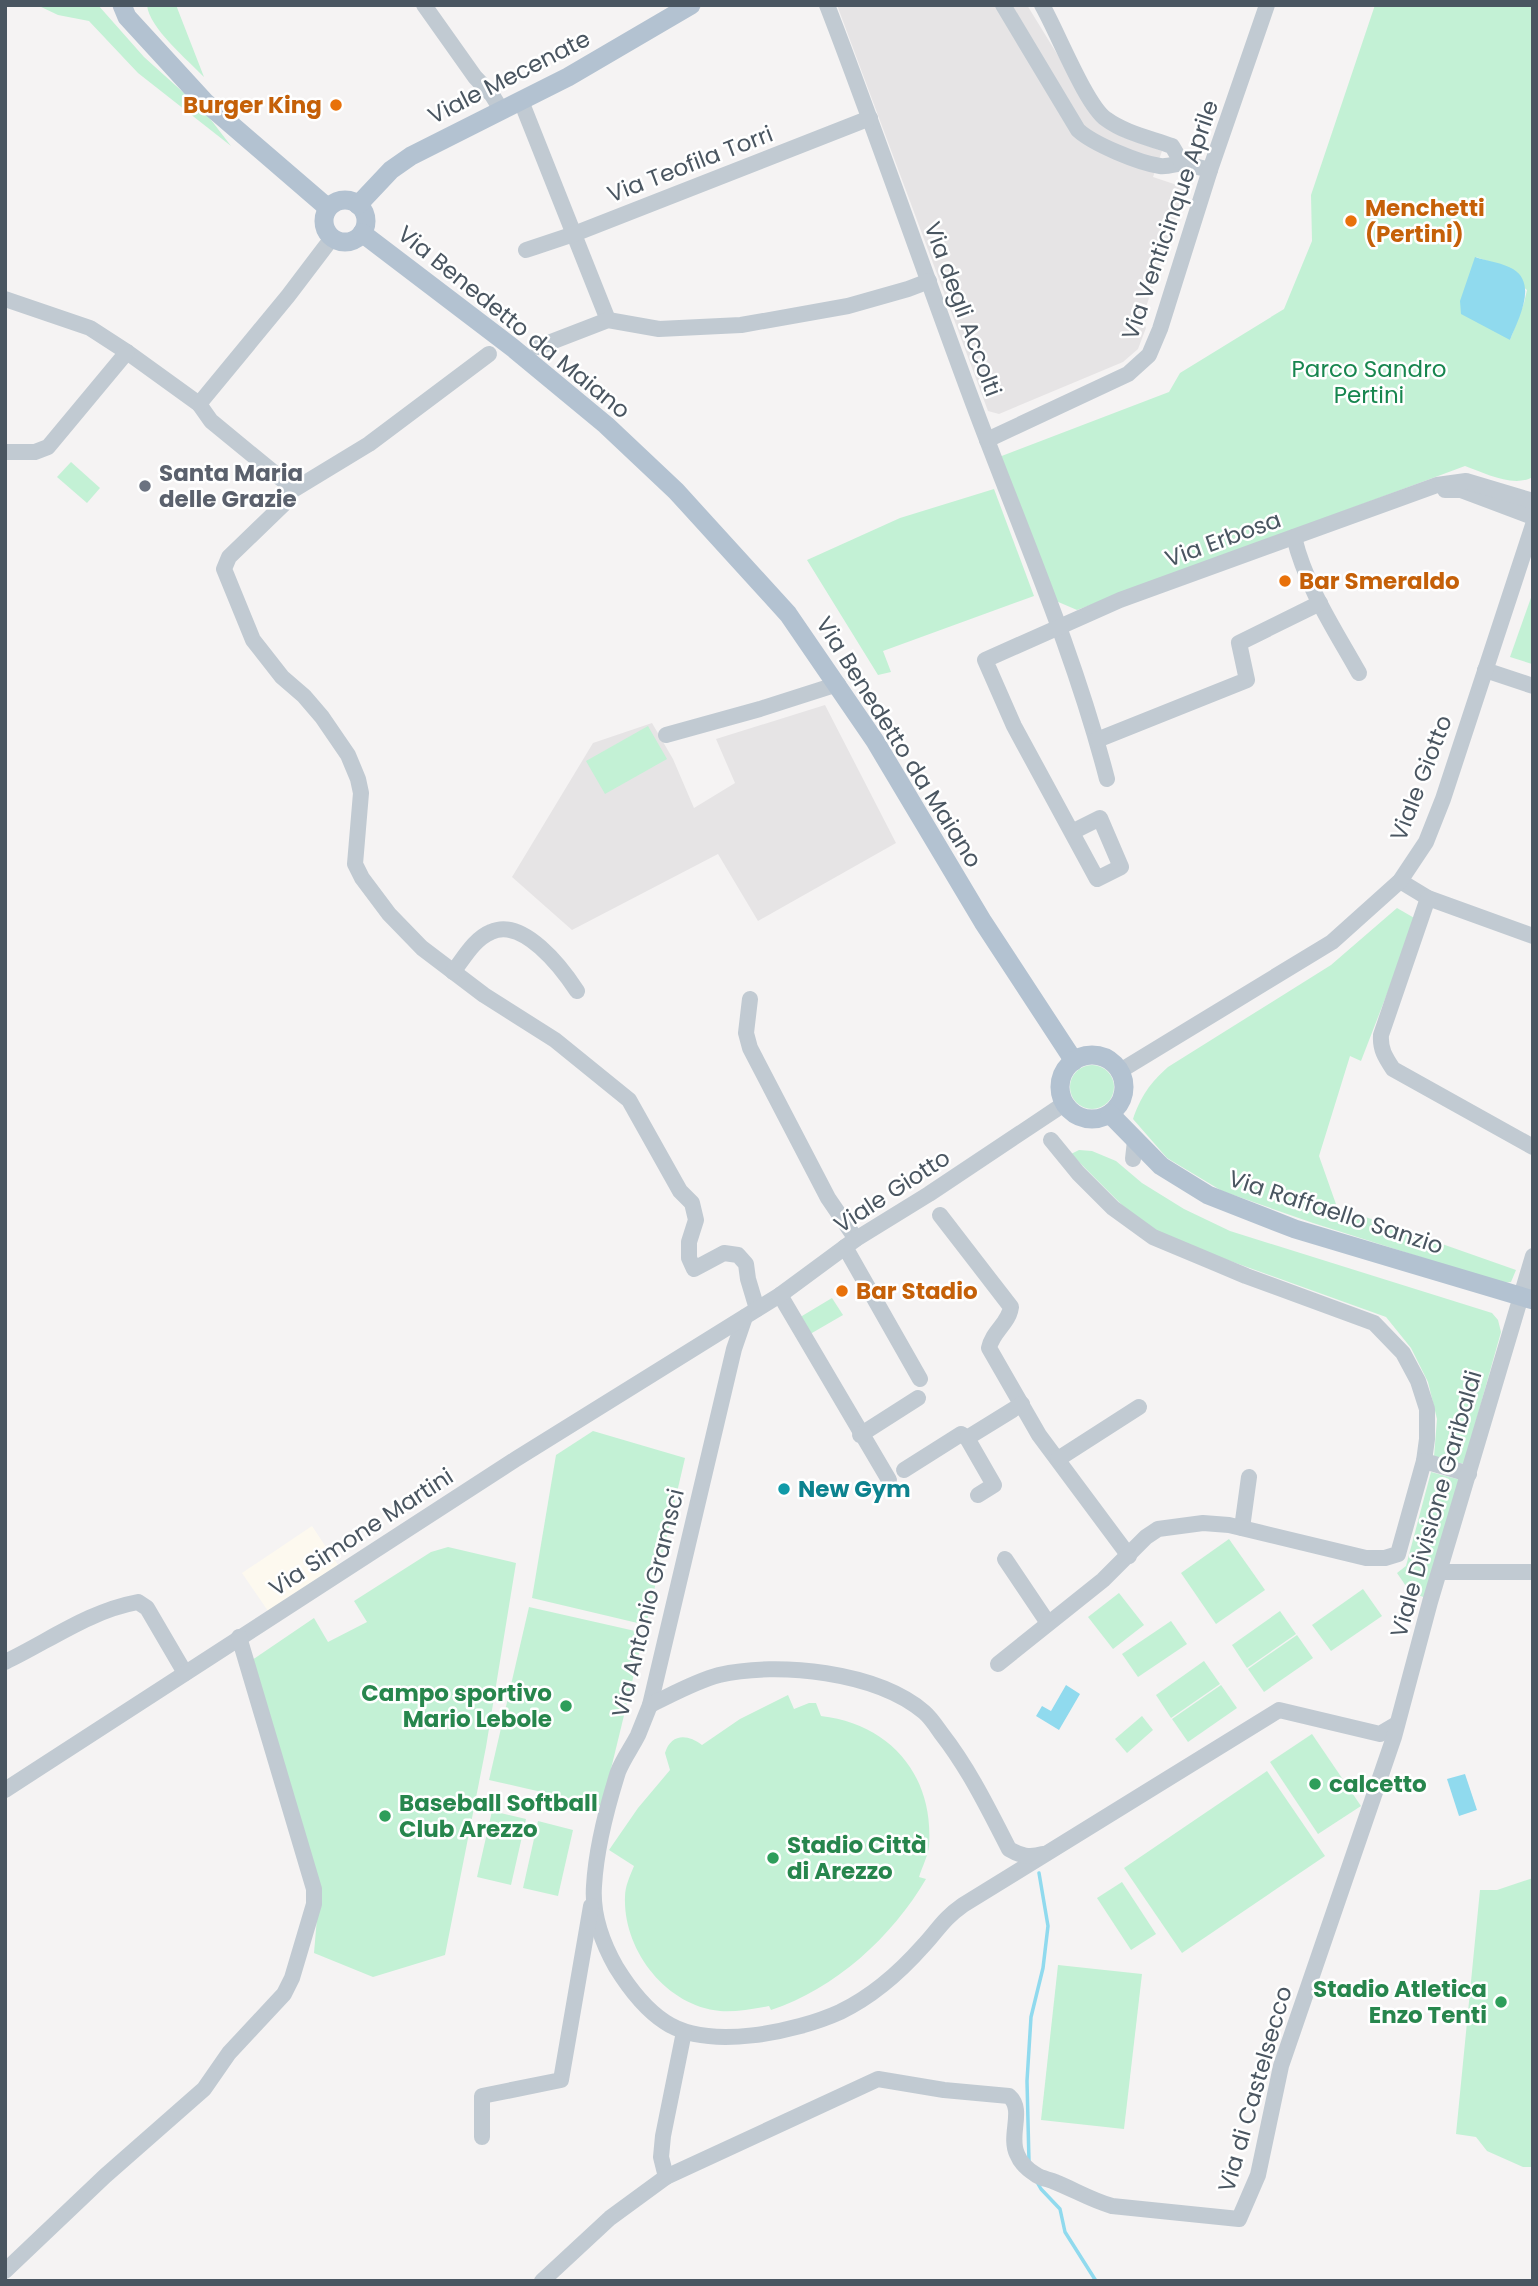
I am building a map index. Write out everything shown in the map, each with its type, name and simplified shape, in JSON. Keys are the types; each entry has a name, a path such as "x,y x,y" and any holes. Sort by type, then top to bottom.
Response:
{"main road":[{"path":"106,5 138,45 328,208"},
{"path":"122,5 127,17 205,102"},
{"path":"139,5 142,21 205,102"},
{"name":"Viale Mecenate","path":"359,205 391,170 411,156 521,101 691,5"},
{"path":"342,200 359,205 366,222 362,233 348,243 331,238 323,224 328,208 342,200"},
{"name":"Via Benedetto da Maiano","path":"362,233 513,348 616,434 676,491 788,614 875,741 983,922 1074,1061"},
{"path":"1091,1055 1100,1056 1109,1060 1119,1071 1124,1090 1122,1099 1110,1114 1101,1118 1080,1117 1065,1104 1061,1095 1062,1076 1074,1061 1091,1055"},
{"name":"Via Raffaello Sanzio","path":"1110,1114 1134,1150 1208,1195 1295,1229 1526,1298"}],"street":[{"path":"424,5 502,111"},
{"name":"Via degli Accolti","path":"827,5 987,440 1059,626 1097,740 1107,779"},
{"path":"1003,5 1078,130 1087,138 1150,164 1162,167 1182,163 1210,170"},
{"path":"1042,5 1090,100 1103,118 1119,128 1172,146 1182,163"},
{"name":"Via Venticinque Aprile","path":"987,440 1128,374 1149,355 1160,329 1266,5"},
{"path":"521,101 608,320"},
{"name":"Via Teofila Torri","path":"526,250 574,234 870,118"},
{"path":"200,404 288,296 331,238"},
{"path":"538,347 608,320 659,329 741,325 848,306 929,281"},
{"path":"5,299 90,328 127,352 200,404 211,421 284,481 290,492 288,500 229,557 224,569 253,640 282,677 322,716 348,755 361,793 355,864 362,878 389,914 422,948 484,995 555,1041 629,1100 680,1191 692,1203 696,1220 689,1242 689,1258 694,1269 724,1253 738,1255 746,1264 751,1313"},
{"path":"5,452 35,452 48,447 127,352"},
{"path":"290,492 369,444 489,354"},
{"name":"Via Erbosa","path":"1072,832 1013,726 985,660 1120,600 1437,485 1466,481 1533,501"},
{"name":"Via Erbosa","path":"1405,498 1439,490 1461,490 1533,517"},
{"name":"Viale Giotto","path":"1119,1071 1332,942 1400,881 1426,842 1443,799 1533,525"},
{"path":"1294,537 1300,559 1320,603 1359,674"},
{"path":"1097,740 1247,680 1238,643 1320,603"},
{"path":"1485,670 1533,686"},
{"path":"666,735 838,684"},
{"path":"1400,881 1428,898 1533,936"},
{"path":"1428,898 1381,1035 1380,1046 1385,1058 1393,1069 1533,1147"},
{"path":"453,972 477,941 492,931 512,931 553,958 577,991"},
{"path":"750,999 746,1033 750,1048 920,1379"},
{"name":"Viale Giotto","path":"751,1313 850,1243 952,1180 1065,1104"},
{"path":"998,1664 1103,1580 1146,1537 1158,1529 1203,1523 1242,1528 1366,1559 1385,1559 1398,1554 1424,1461 1427,1438 1427,1409 1418,1381 1403,1353 1374,1323 1246,1276 1153,1237 1112,1208 1051,1140"},
{"path":"940,1215 1011,1307 1011,1313 991,1338 989,1348 1039,1434 1129,1556"},
{"name":"Viale Divisione Garibaldi","path":"1391,1732 1469,1474 1526,1298 1533,1256"},
{"path":"780,1295 860,1435 889,1480"},
{"name":"Via Simone Martini","path":"5,1790 516,1459 751,1313"},
{"name":"Via Antonio Gramsci","path":"684,2032 666,2023 626,1984 608,1953 598,1922 593,1889 597,1854 619,1770 650,1705 728,1373 751,1313"},
{"path":"860,1435 918,1398"},
{"path":"967,1438 1022,1404"},
{"path":"1058,1459 1139,1407"},
{"path":"904,1470 961,1434 967,1438 993,1485 978,1495"},
{"path":"1424,1461 1469,1474"},
{"path":"1242,1528 1249,1477"},
{"path":"1005,1559 1048,1623"},
{"path":"1440,1572 1533,1572"},
{"path":"5,1662 75,1624 121,1605 138,1602 147,1608 185,1674"},
{"path":"5,2271 105,2176 204,2089 229,2053 284,1994 292,1978 314,1904 314,1889 239,1637"},
{"path":"650,1705 718,1675 765,1670 816,1672 862,1680 895,1692 925,1713 963,1761 1009,1849 1029,1857 1052,1852"},
{"path":"666,2177 661,2157 663,2136 684,2032 713,2036 754,2035 804,2025 842,2011 892,1978 924,1945 944,1919 1279,1710 1391,1732"},
{"name":"Via di Castelsecco","path":"542,2281 610,2218 666,2177 878,2079 944,2090 1009,2096 1017,2108 1013,2135 1015,2152 1024,2165 1037,2176 1092,2200 1112,2206 1240,2219 1258,2175 1282,2066 1388,1756 1391,1732"},
{"path":"482,2137 482,2096 561,2080 593,1889"}],"shaded area":[{"path":"837,5 1027,5 1100,124 1122,137 1162,151 1153,177 1186,188 1142,319 1146,328 1138,349 1123,362 999,414 988,411"},
{"path":"825,705 896,843 758,921 718,854 572,930 512,877 593,743 652,723 673,759 694,808 735,783 716,739"},
{"path":"312,1526 338,1565 268,1611 242,1573"}],"green space":[{"path":"37,5 98,5 144,57 205,112 231,146 138,73 89,21 58,15"},
{"path":"147,5 176,5 204,77 154,24"},
{"name":"Parco Sandro Pertini","path":"1375,5 1533,5 1533,477 1508,480 1465,466 1077,610 1056,601 999,457 1169,392 1180,373 1284,309 1312,241 1311,195","holes":["1476,257 1496,264 1527,290 1510,340"]},
{"path":"71,462 100,488 87,503 57,477"},
{"path":"994,489 1034,596 883,651 891,672 878,675 807,560 900,518"},
{"path":"1533,592 1533,662 1532,664 1510,657"},
{"path":"648,726 667,759 605,794 586,761"},
{"path":"1397,908 1416,919 1361,1061 1350,1056 1319,1156 1337,1207 1516,1270 1511,1282 1502,1283 1222,1191 1167,1158 1133,1119 1147,1090 1168,1067 1331,965"},
{"path":"1092,1065 1108,1071 1114,1087 1108,1103 1092,1109 1076,1103 1070,1087 1076,1071"},
{"path":"1079,1150 1092,1151 1116,1161 1142,1183 1184,1209 1230,1231 1492,1313 1498,1320 1501,1332 1464,1464 1434,1457 1437,1419 1428,1382 1411,1348 1386,1317 1169,1239 1133,1216 1071,1154"},
{"path":"832,1298 843,1315 805,1337 798,1325 802,1316"},
{"path":"593,1431 685,1458 646,1625 532,1598 556,1455"},
{"path":"1431,1472 1461,1480 1426,1598 1410,1592 1397,1573 1406,1566"},
{"path":"1229,1539 1265,1590 1216,1624 1181,1573"},
{"name":"Baseball Softball Club Arezzo","path":"448,1547 516,1563 486,1747 445,1955 373,1977 314,1953 318,1906 252,1660 314,1618 328,1642 367,1622 354,1601 431,1552"},
{"path":"1363,1589 1382,1616 1331,1651 1312,1625"},
{"path":"1119,1593 1144,1625 1113,1649 1088,1617"},
{"name":"Campo sportivo Mario Lebole","path":"529,1607 644,1633 602,1806 489,1780"},
{"path":"1280,1611 1296,1634 1247,1668 1232,1645"},
{"path":"1171,1621 1187,1644 1138,1677 1122,1654"},
{"path":"1297,1635 1313,1658 1264,1692 1248,1669"},
{"path":"1204,1661 1220,1684 1171,1718 1156,1695"},
{"path":"1221,1685 1237,1708 1188,1742 1172,1719"},
{"name":"Stadio Città di Arezzo","path":"788,1695 794,1709 816,1703 821,1716 846,1721 868,1730 887,1742 903,1757 924,1797 929,1820 929,1846 919,1877 926,1879 879,1940 839,1975 817,1989 771,2010 769,2006 726,2011 700,2007 682,1999 666,1987 640,1955 626,1917 625,1893 634,1866 609,1850 638,1808 670,1770 665,1753 671,1742 686,1737 702,1745 740,1719"},
{"path":"1142,1716 1153,1730 1127,1753 1115,1739"},
{"name":"calcetto","path":"1312,1734 1361,1806 1318,1834 1270,1762"},
{"path":"1267,1771 1325,1856 1182,1953 1124,1868"},
{"path":"492,1811 526,1819 511,1885 477,1877"},
{"path":"538,1821 573,1830 558,1896 523,1888"},
{"name":"Stadio Atletica Enzo Tenti","path":"1533,1878 1533,2167 1523,2167 1487,2151 1476,2137 1456,2134 1480,1890 1497,1890"},
{"path":"1122,1882 1156,1934 1131,1950 1097,1898"},
{"path":"1058,1965 1142,1974 1124,2129 1041,2120"}],"water":[{"path":"1475,257 1513,269 1524,284 1524,303 1510,340 1461,314 1460,301"},
{"path":"1066,1685 1080,1694 1059,1730 1036,1716 1042,1706 1051,1711"},
{"path":"1465,1774 1477,1810 1459,1816 1447,1779"}],"waterway":[{"path":"1029,2162 1027,2081 1031,2017 1043,1968 1048,1926 1039,1873"},
{"path":"1037,2182 1060,2209 1065,2232 1096,2281"}],"place":[{"name":"Burger King","path":"336,105"},
{"name":"Menchetti (Pertini)","path":"1351,221"},
{"name":"Santa Maria delle Grazie","path":"145,486"},
{"name":"Bar Smeraldo","path":"1285,581"},
{"name":"Bar Stadio","path":"842,1291"},
{"name":"New Gym","path":"784,1489"},
{"name":"Campo sportivo Mario Lebole","path":"566,1706"},
{"name":"calcetto","path":"1315,1784"},
{"name":"Baseball Softball Club Arezzo","path":"385,1816"},
{"name":"Stadio Città di Arezzo","path":"773,1858"},
{"name":"Stadio Atletica Enzo Tenti","path":"1501,2002"}]}
